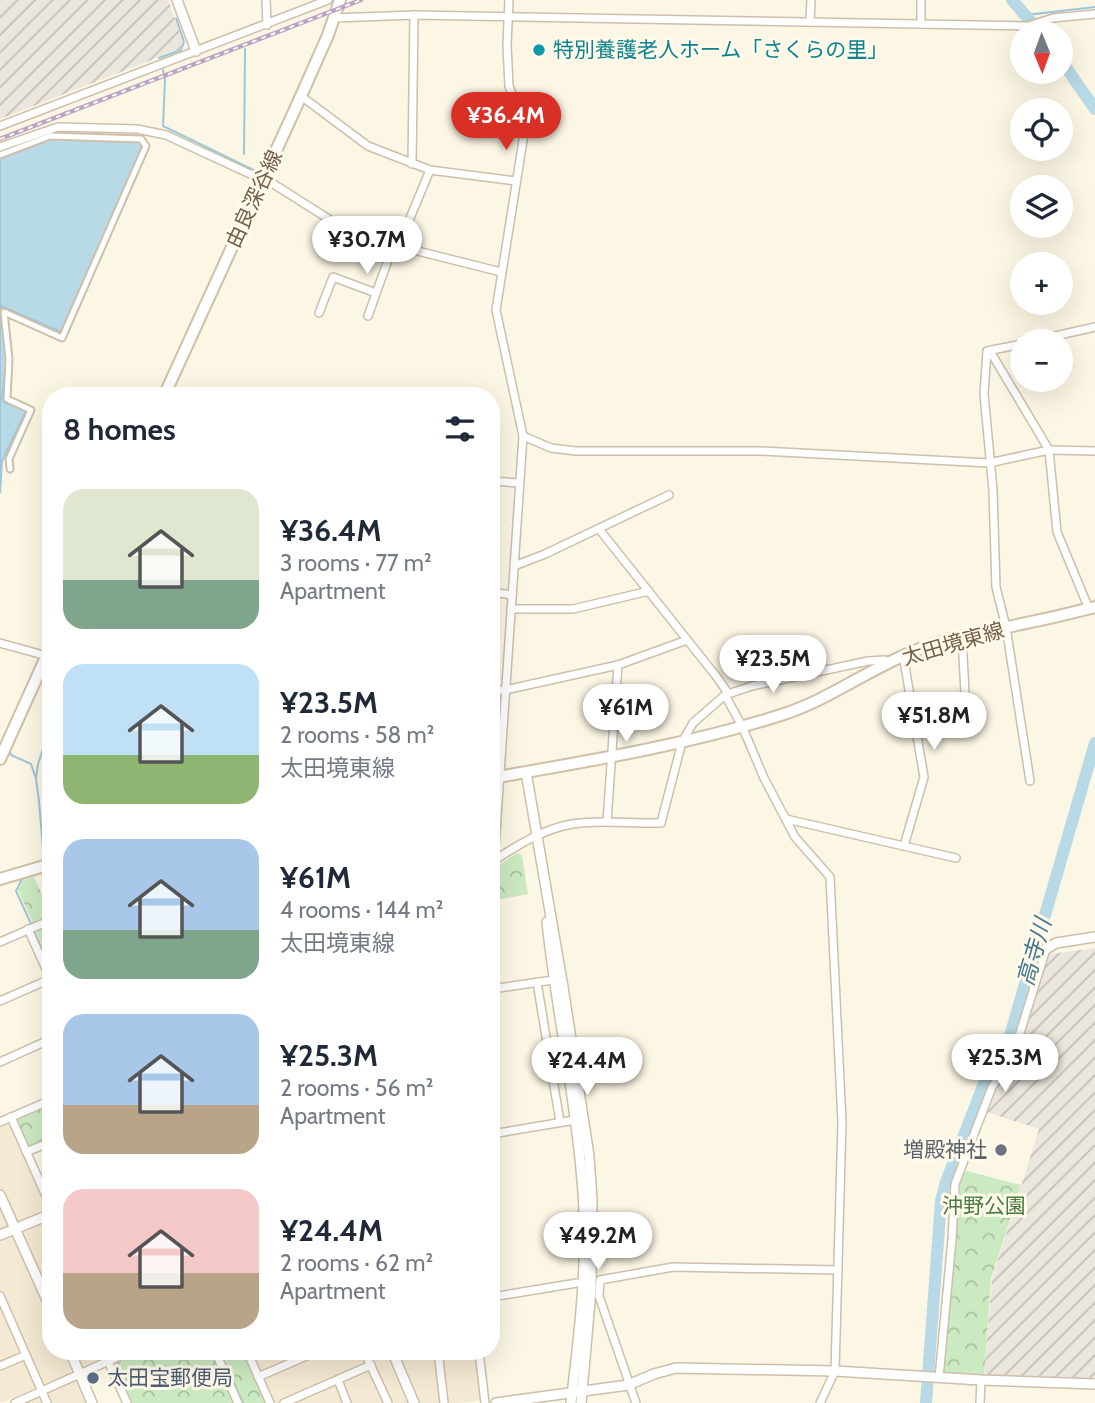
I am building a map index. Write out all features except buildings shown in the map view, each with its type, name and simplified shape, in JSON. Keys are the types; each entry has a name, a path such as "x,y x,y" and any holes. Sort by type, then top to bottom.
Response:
{"main road":[{"name":"由良深谷線","path":"168,387 301,96 340,0"},
{"name":"太田境東線","path":"500,776 682,742 742,726 816,701 904,655 962,637 1092,608"},
{"path":"0,760 42,667"},
{"path":"0,879 42,866"}],"street":[{"path":"177,0 196,51"},
{"path":"265,0 267,25"},
{"path":"0,126 328,0"},
{"path":"500,738 523,436 496,310 525,128 509,86 509,0"},
{"path":"810,22 811,0"},
{"path":"921,0 921,24"},
{"path":"334,18 414,15 1028,26 1053,18 1095,14"},
{"path":"412,164 414,15"},
{"path":"301,96 368,146 412,164 430,170 516,181"},
{"path":"0,147 50,128 137,129 158,132 263,179 354,235 501,272"},
{"path":"0,155 56,135 141,139 146,146 62,338 4,312 9,359 7,399 31,410 9,460 10,469"},
{"path":"368,316 430,170"},
{"path":"319,313 333,277 376,293"},
{"path":"1073,332 1095,327"},
{"path":"1010,347 987,351 984,394 993,490 996,587 1006,627 1030,781"},
{"path":"990,351 1049,450 1057,532 1092,608"},
{"path":"523,436 551,448 576,451 761,452 989,463 1049,450 1095,451"},
{"path":"500,482 519,483"},
{"path":"514,566 669,495"},
{"path":"599,529 727,694 764,778 795,837 830,877 842,1122 835,1371 820,1403"},
{"path":"511,609 573,609 649,591"},
{"path":"500,594 512,595"},
{"path":"962,637 965,693"},
{"path":"500,690 618,665 687,640"},
{"path":"0,643 42,648"},
{"path":"904,655 924,777 904,846"},
{"path":"500,857 513,848 572,824 661,823 682,742 693,723 727,694 752,685 868,661 885,660 890,663"},
{"path":"607,822 618,665"},
{"path":"526,772 589,1156 592,1279 575,1396"},
{"path":"786,819 956,858"},
{"path":"538,840 553,980 583,1181 583,1287 575,1396 581,1403"},
{"path":"0,942 42,924"},
{"path":"28,929 42,959"},
{"path":"937,1377 952,1239 955,1184 992,1087 1012,1059 1046,949 1056,943 1095,937"},
{"path":"500,988 553,980"},
{"path":"537,982 560,1122"},
{"path":"0,1001 42,983"},
{"path":"0,1062 42,1044"},
{"path":"0,1122 42,1104"},
{"path":"11,1117 42,1187"},
{"path":"500,1133 575,1120"},
{"path":"26,1152 42,1146"},
{"path":"0,1195 42,1289"},
{"path":"0,1236 42,1217"},
{"path":"636,1403 599,1296 600,1280 673,1267 838,1270"},
{"path":"500,1296 577,1283"},
{"path":"0,1296 47,1403"},
{"path":"0,1322 9,1318"},
{"path":"0,1366 26,1355"},
{"path":"74,1360 92,1403"},
{"path":"219,1360 238,1403"},
{"path":"251,1360 270,1403"},
{"path":"258,1377 297,1360"},
{"path":"368,1360 388,1403"},
{"path":"395,1360 414,1403"},
{"path":"439,1360 444,1403"},
{"path":"479,1360 485,1403"},
{"path":"15,1403 108,1361 127,1403"},
{"path":"284,1403 371,1365"},
{"path":"496,1403 575,1396 628,1385 676,1368 835,1371 1095,1384"},
{"path":"338,1380 347,1403"},
{"path":"980,1403 981,1380"},
{"path":"304,1394 308,1403"}],"shaded area":[{"path":"0,0 168,0 183,42 180,49 0,119"},
{"path":"1095,948 1095,1380 984,1376 992,1279 1039,1129 986,1112 997,1084 1015,1061 1046,959 1050,954"},
{"path":"11,1124 42,1195 42,1212 0,1231 0,1125"},
{"path":"42,1220 42,1280 21,1234 23,1229"},
{"path":"8,1235 13,1237 42,1303 42,1360 67,1360 71,1370 70,1374 0,1403 0,1239"},
{"path":"77,1360 102,1360 85,1368 80,1366"},
{"path":"253,1360 390,1360 409,1403 271,1403"},
{"path":"401,1360 476,1360 480,1397 476,1401 419,1403"},
{"path":"73,1381 77,1383 86,1403 24,1403"}],"green space":[{"path":"517,853 522,855 528,894 500,899 500,865"},
{"path":"34,877 42,895 42,944 18,890 23,880"},
{"path":"42,1107 42,1142 27,1145 17,1122 19,1118"},
{"name":"沖野公園","path":"963,1170 1021,1185 991,1279 984,1376 947,1374 943,1370 957,1187"},
{"path":"123,1360 214,1360 234,1403 131,1403 115,1367 116,1363"},
{"path":"222,1360 247,1360 266,1403 241,1403"}],"water":[{"path":"51,138 140,140 144,146 61,332 1,306 7,357 2,398 4,402 26,411 2,461 0,493 0,157"}],"waterway":[{"name":"高寺川","path":"1012,0 1030,21"},
{"path":"1026,15 1095,7"},
{"path":"159,58 181,50 184,42 176,18"},
{"path":"244,154 245,49"},
{"path":"163,70 163,126"},
{"name":"高寺川","path":"1073,78 1095,109"},
{"path":"163,126 260,173"},
{"name":"高寺川","path":"926,1403 941,1201 985,1081 1005,1053 1095,743"},
{"path":"10,751 11,755 31,764 36,779 42,836"},
{"path":"36,778 42,752"},
{"path":"32,926 16,891 22,879 42,873"},
{"path":"34,931 42,949"},
{"path":"500,984 512,983"},
{"path":"223,1360 243,1403"}],"railway":[{"path":"0,139 361,0"}],"place":[{"name":"特別養護老人ホーム「さくらの里」","path":"539,50"},
{"name":"増殿神社","path":"1001,1150"},
{"name":"太田宝郵便局","path":"93,1378"}]}
